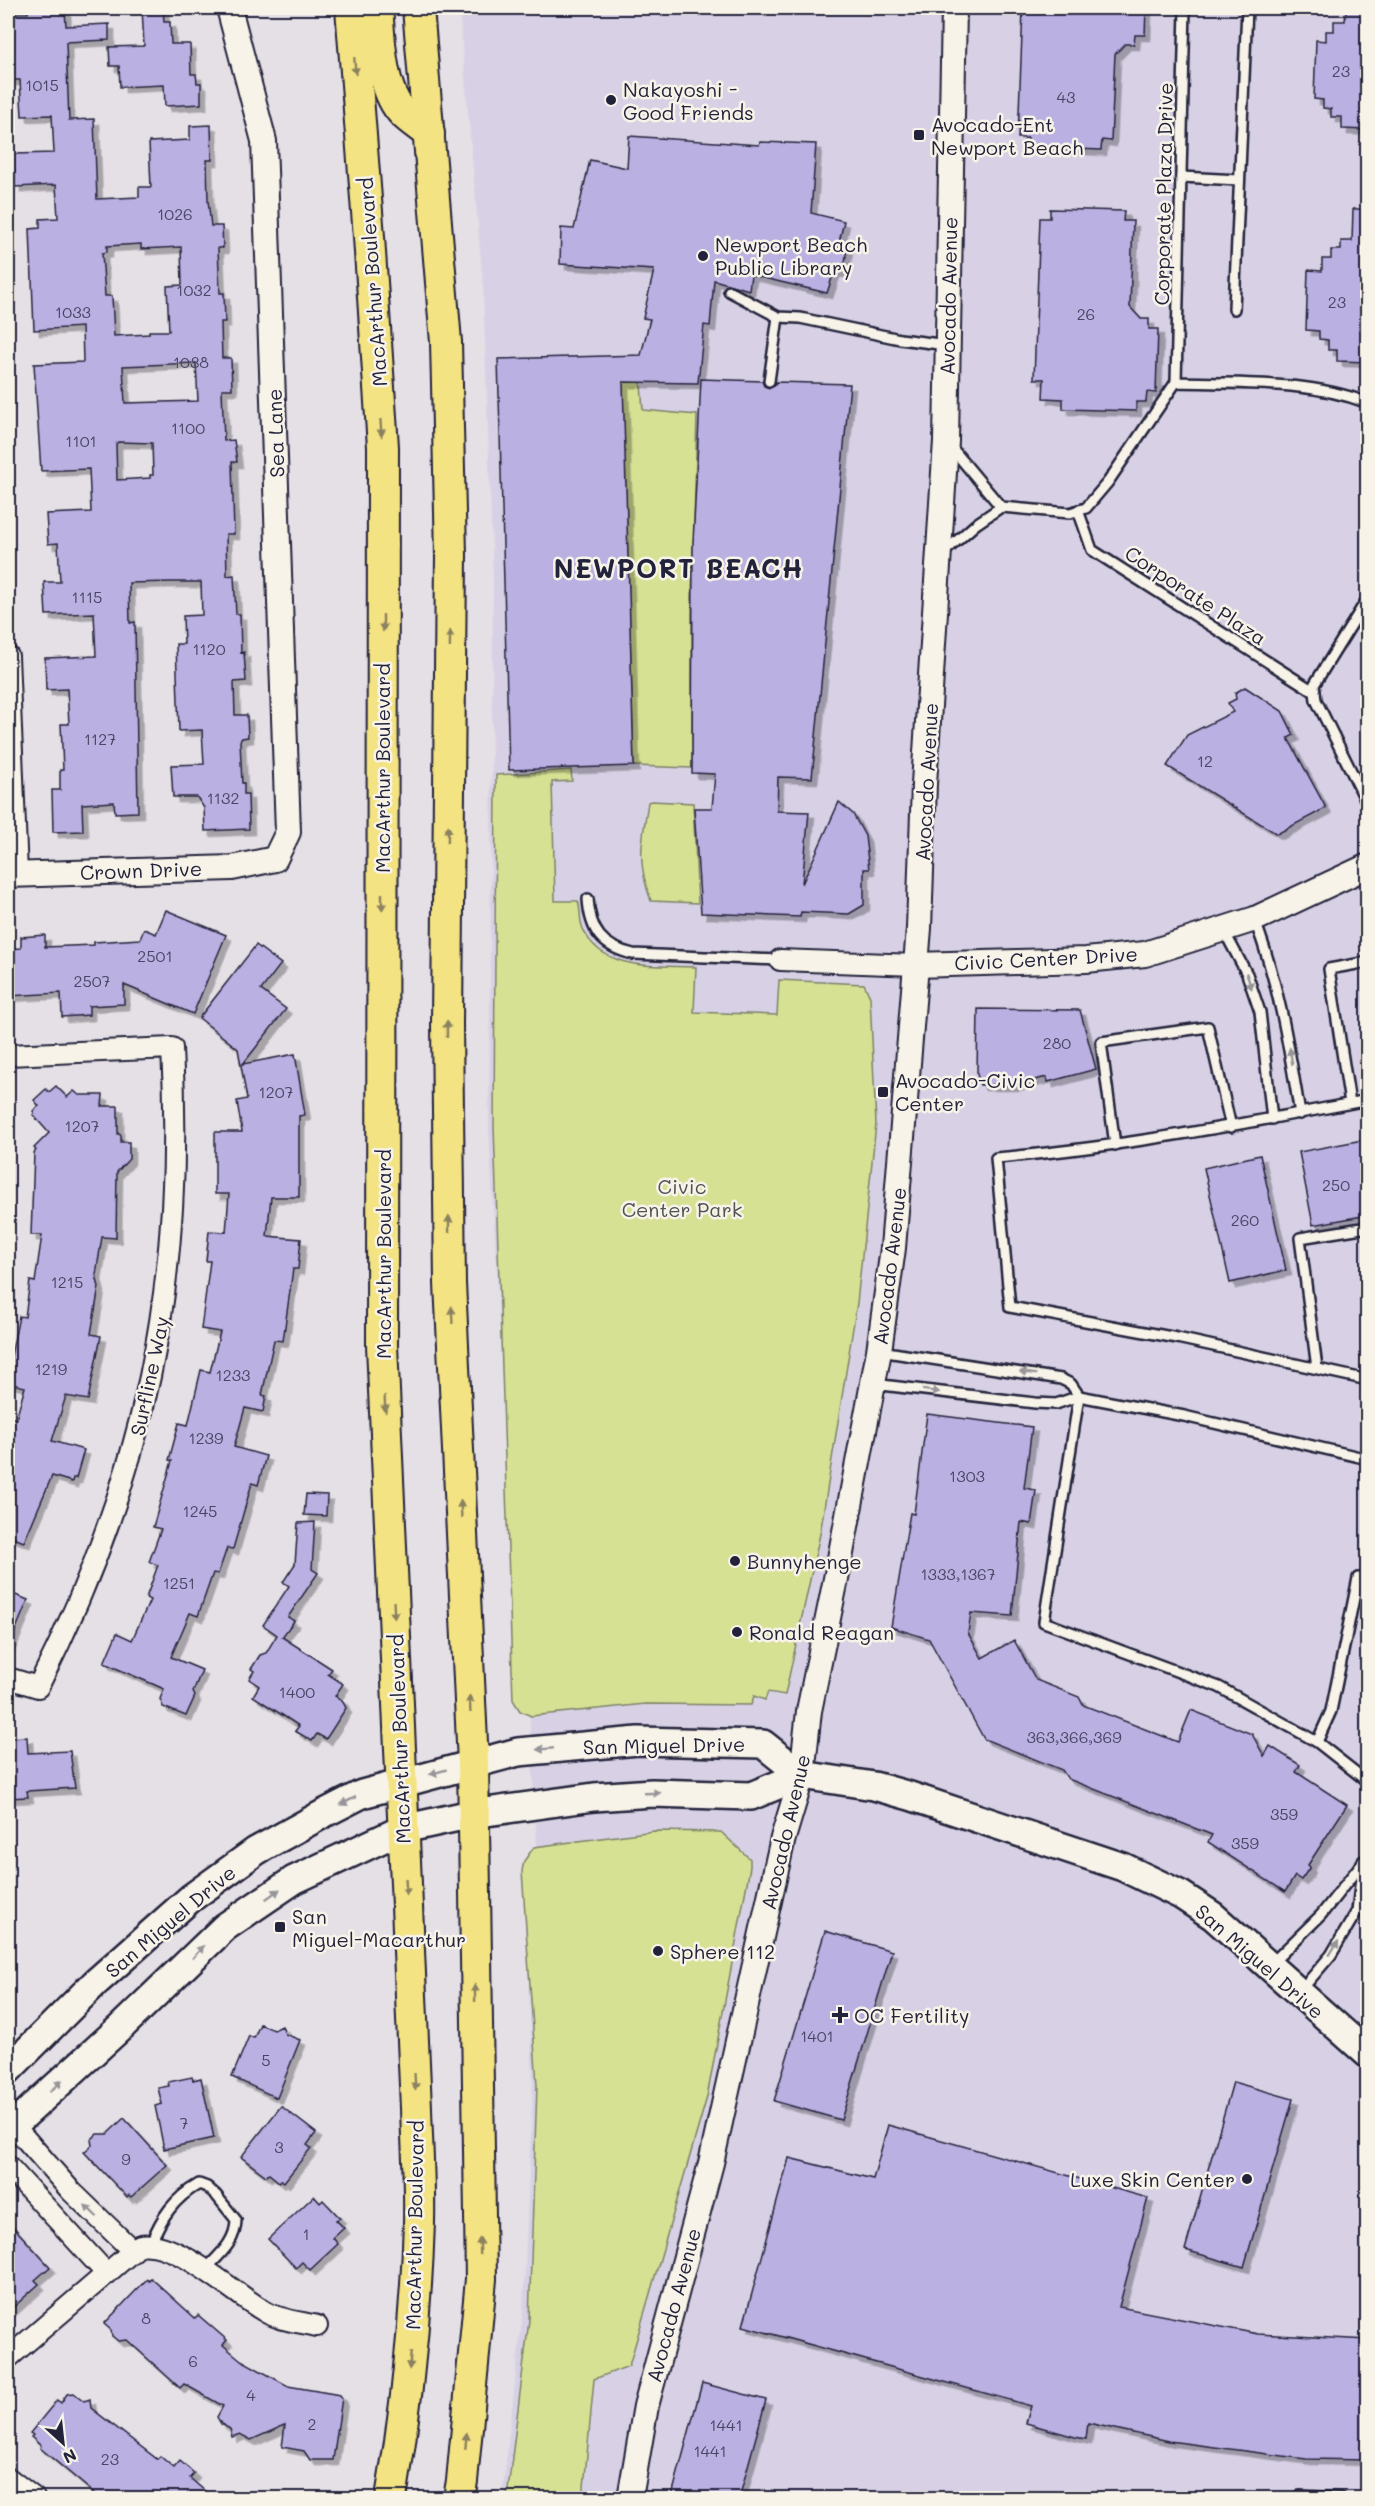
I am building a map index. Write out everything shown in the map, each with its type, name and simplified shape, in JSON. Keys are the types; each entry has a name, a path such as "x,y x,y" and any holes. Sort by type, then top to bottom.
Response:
{"main road":[{"name":"MacArthur Boulevard","path":"351,8 383,447 382,1346 403,1782 419,2221 414,2322 401,2440 391,2499"},
{"path":"377,8 380,49 391,95 402,113 429,134"},
{"path":"418,8 446,342 451,555 447,1013 450,1282 472,1762 481,2279 459,2499"},
{"name":"San Miguel Drive","path":"8,2070 95,1983 191,1898 256,1851 322,1814 362,1794 472,1762 526,1750 638,1741 763,1744 802,1775 874,1786 901,1793 1123,1867 1181,1895 1213,1916 1368,2054"},
{"name":"San Miguel Drive","path":"9,2125 130,2019 225,1927 294,1880 403,1829 472,1814 594,1797 652,1793 751,1796 802,1775"}],"street":[{"name":"Sea Lane","path":"229,8 264,141 288,822 288,832 274,859"},
{"name":"Avocado Avenue","path":"630,2499 646,2406 711,2163 783,1838 802,1775 809,1711 879,1351 900,1181 916,965 946,441 954,8"},
{"path":"8,656 12,875"},
{"name":"Crown Drive","path":"12,875 232,868 274,859"},
{"name":"Civic Center Drive","path":"780,960 916,965 1086,960 1145,954 1255,919 1368,866"},
{"name":"Surfline Way","path":"8,1055 171,1048 175,1118 172,1228 166,1288 153,1367 129,1464 90,1578 38,1687 8,1678"},
{"path":"9,2125 70,2191 142,2247 170,2248 266,2313 317,2326"},
{"path":"8,2166 107,2274"},
{"path":"8,2358 142,2247"},
{"path":"8,2478 34,2499"}],"lane":[{"name":"Corporate Plaza Drive","path":"1176,381 1185,8"},
{"path":"1234,309 1247,8"},
{"path":"1181,177 1239,180"},
{"path":"729,291 778,317 800,318 900,339 947,345"},
{"path":"769,381 778,317"},
{"path":"938,557 976,524 1001,507 1070,513 1086,508 1108,482 1176,381 1309,387 1340,392 1368,403"},
{"path":"946,441 1001,507"},
{"name":"Corporate Plaza","path":"1078,510 1092,550 1315,692"},
{"path":"1368,598 1314,685 1316,700 1368,805"},
{"path":"588,899 592,924 602,939 614,950 633,954 780,960"},
{"path":"1255,919 1270,960 1286,1025 1300,1114"},
{"path":"1223,929 1247,974 1260,1012 1272,1119"},
{"path":"1350,1103 1329,969 1368,962"},
{"path":"1115,1145 1101,1042 1208,1027 1231,1126"},
{"path":"1368,1100 1272,1119 1115,1145 996,1158 1010,1307 1177,1338 1368,1380"},
{"path":"1317,1368 1300,1238 1368,1227"},
{"path":"879,1351 1061,1379 1071,1384 1079,1396 1044,1622 1219,1687 1317,1742 1368,1782"},
{"path":"873,1384 1035,1403 1056,1404 1079,1396 1184,1416 1368,1459"},
{"path":"1317,1742 1331,1711 1358,1578 1368,1578"},
{"path":"1268,1967 1321,1915 1363,1861 1357,1911 1331,1955 1298,1994"},
{"path":"142,2247 160,2219 188,2190 199,2184 207,2187 236,2220 236,2231 230,2243 204,2271"},
{"path":"1300,2496 1341,2499"}],"shaded area":[{"path":"459,8 1367,8 1367,2498 502,2498 523,2311 533,2084 524,1868 537,1848 529,1707 520,1697 489,1130 493,580 483,284"}],"green space":[{"path":"622,358 639,359 643,410 697,415 692,599 692,768 634,766"},
{"name":"Civic Center Park","path":"571,770 572,781 552,782 555,901 578,901 583,929 592,943 603,953 632,963 696,967 694,1012 777,1015 779,980 864,984 870,997 876,1124 857,1303 820,1534 785,1695 768,1692 765,1700 754,1696 751,1705 645,1704 531,1716 520,1711 513,1700 494,1127 496,775"},
{"path":"648,802 693,803 698,903 651,901 643,874 642,851"},
{"path":"654,1831 721,1832 750,1859 707,2097 629,2366 594,2379 583,2498 507,2498 529,2320 537,2085 522,1871 524,1861 534,1847"}],"building":[{"path":"28,8 65,8 66,26 109,24 109,40 66,42 69,120 94,119 97,199 139,197 139,187 151,187 149,142 190,140 190,126 211,125 212,160 207,160 208,200 211,226 222,226 223,248 218,248 220,293 224,293 225,322 221,322 222,358 231,358 232,389 222,389 224,441 234,440 237,462 232,462 234,534 226,534 227,576 234,575 236,614 240,614 241,653 244,652 246,681 234,682 235,715 247,715 248,737 240,741 242,783 244,783 244,794 248,794 249,829 205,831 204,808 197,797 173,797 171,765 204,764 202,730 179,731 176,644 184,644 183,616 202,615 201,582 172,582 129,583 130,623 135,622 138,812 115,813 114,802 82,804 83,831 53,832 52,790 60,790 60,770 63,770 61,724 69,724 67,689 46,690 45,658 96,656 94,613 46,615 44,582 60,582 58,543 48,544 46,514 91,512 89,469 41,471 34,364 83,362 82,327 34,330 30,229 40,228 40,219 58,218 56,185 15,187 14,154 54,153 52,115 22,116 20,80 8,80 8,13 28,13","holes":["141,244 141,249 181,247 182,285 167,286 169,331 149,331 149,334 114,336 112,296 105,296 102,253 107,252 107,246","196,363 198,401 125,403 123,366","118,442 152,443 153,475 150,475 150,478 117,480 116,444"]},
{"path":"142,8 163,8 164,22 170,22 171,44 190,44 191,74 196,74 197,83 201,83 201,104 165,106 164,85 120,87 119,66 110,66 109,47 144,46"},
{"path":"1023,8 1146,8 1145,35 1135,35 1134,44 1125,44 1115,54 1111,141 1102,140 1101,150 1027,147 1028,138 1018,138"},
{"path":"1346,11 1368,11 1368,130 1342,129 1342,117 1331,117 1331,109 1323,108 1323,100 1314,99 1316,40 1326,41 1326,31 1334,31 1334,21 1345,21"},
{"path":"629,136 759,145 760,142 816,144 811,213 844,221 838,247 847,247 844,271 834,272 827,293 751,275 749,290 714,280 710,326 704,325 698,383 623,382 634,766 509,770 498,359 641,355 650,319 643,318 654,270 560,264 561,228 574,229 590,160 627,168"},
{"path":"1050,209 1124,211 1123,221 1133,221 1130,307 1141,319 1149,319 1149,329 1158,329 1156,393 1147,392 1146,402 1136,402 1136,411 1063,409 1063,399 1043,398 1044,379 1034,379 1040,218 1050,218"},
{"path":"1353,209 1368,209 1368,362 1337,361 1337,350 1328,350 1328,340 1319,339 1319,331 1306,330 1308,270 1322,271 1322,259 1331,259 1331,250 1341,250 1341,241 1352,241"},
{"path":"701,379 762,381 764,386 769,388 776,382 850,384 812,778 778,777 777,811 809,812 802,884 839,802 853,814 865,836 869,869 864,869 864,905 849,914 801,912 800,917 701,913 694,808 712,808 715,774 692,773 693,543"},
{"path":"1245,687 1282,711 1294,735 1288,738 1326,808 1277,834 1167,766 1187,735 1233,712 1228,703 1236,699 1235,693"},
{"path":"166,910 226,935 193,1014 124,985 124,1004 89,1006 89,1015 62,1017 61,993 8,996 8,949 21,948 21,937 45,935 45,947 94,945 94,942 140,939 144,929 156,934"},
{"path":"256,945 281,964 261,990 286,1009 243,1064 295,1054 305,1115 299,1116 299,1197 271,1197 267,1236 301,1239 298,1269 293,1269 283,1341 274,1340 262,1395 266,1396 263,1412 245,1408 234,1447 266,1456 258,1485 252,1483 233,1549 227,1548 218,1574 213,1573 198,1616 190,1613 171,1657 202,1670 193,1692 195,1696 186,1716 163,1707 160,1699 164,1689 104,1663 117,1633 132,1640 150,1600 146,1598 158,1565 149,1562 161,1529 153,1527 172,1461 169,1460 179,1423 188,1425 201,1370 210,1372 220,1332 201,1329 210,1261 206,1261 209,1231 226,1232 229,1194 215,1194 215,1132 242,1132 237,1101 247,1099 238,1049 199,1018"},
{"path":"978,1009 1080,1010 1096,1069 1048,1082 1047,1077 1014,1085 980,1085 977,1074"},
{"path":"56,1086 67,1097 74,1091 79,1095 103,1095 102,1106 118,1106 118,1134 121,1135 121,1142 129,1142 129,1159 117,1172 116,1238 102,1237 96,1275 99,1287 91,1334 101,1336 88,1400 66,1396 52,1441 84,1450 76,1478 73,1478 72,1482 52,1476 24,1542 8,1536 8,1416 16,1419 25,1387 8,1383 8,1371 19,1316 25,1317 30,1281 35,1282 42,1235 31,1235 34,1153 36,1150 34,1148 49,1133 33,1115 33,1111 39,1106 34,1100 46,1089 49,1092"},
{"path":"1368,1139 1368,1215 1313,1225 1299,1152"},
{"path":"1260,1155 1286,1270 1230,1283 1204,1168"},
{"path":"927,1414 1032,1427 1024,1488 1036,1490 1031,1524 1021,1522 1012,1616 971,1613 968,1633 982,1658 1014,1640 1036,1680 1079,1697 1083,1705 1178,1742 1191,1710 1252,1734 1264,1756 1270,1746 1300,1765 1296,1772 1347,1805 1308,1865 1310,1867 1301,1880 1295,1876 1285,1892 1208,1842 1212,1835 1068,1779 1062,1770 984,1739 929,1639 891,1627 910,1513 914,1514"},
{"path":"306,1494 327,1495 326,1516 304,1515"},
{"path":"315,1522 312,1569 318,1573 288,1617 294,1621 282,1637 332,1669 328,1674 343,1684 335,1696 342,1700 346,1708 326,1739 317,1734 312,1741 295,1731 299,1726 253,1696 259,1686 249,1679 254,1671 251,1669 260,1655 266,1653 277,1635 263,1625 289,1586 283,1582 295,1564 298,1523"},
{"path":"8,1592 28,1600 8,1648"},
{"path":"27,1737 28,1753 70,1751 75,1788 27,1791 28,1797 8,1798 8,1738"},
{"path":"825,1931 892,1951 841,2120 774,2101"},
{"path":"260,2024 274,2030 282,2026 285,2034 300,2040 277,2098 232,2077 249,2036 254,2038"},
{"path":"192,2077 193,2080 201,2078 214,2138 164,2149 155,2106 162,2104 158,2088 169,2086 168,2082"},
{"path":"1233,2082 1293,2099 1244,2267 1185,2250"},
{"path":"281,2106 316,2133 307,2145 311,2148 284,2182 281,2180 279,2182 269,2174 266,2176 241,2157"},
{"path":"124,2118 167,2165 131,2197 129,2195 127,2197 84,2152 92,2145 91,2140 97,2134 107,2134"},
{"path":"888,2125 1148,2198 1119,2307 1258,2334 1368,2340 1368,2460 1306,2459 1169,2441 1088,2423 1086,2439 1075,2437 1026,2423 1031,2406 743,2326 789,2158 873,2179"},
{"path":"314,2196 320,2203 323,2200 340,2218 336,2220 344,2228 333,2238 338,2244 310,2270 302,2262 296,2268 268,2239"},
{"path":"8,2221 50,2267 35,2280 39,2284 8,2312"},
{"path":"151,2278 195,2318 198,2315 227,2340 223,2345 241,2360 288,2386 340,2395 342,2398 333,2460 310,2460 304,2451 282,2447 285,2425 251,2440 240,2434 232,2437 230,2429 221,2424 217,2417 223,2406 184,2384 180,2388 127,2340 118,2341 112,2336 111,2330 104,2324 147,2279 149,2281"},
{"path":"702,2383 766,2400 739,2499 671,2499"},
{"path":"74,2393 84,2401 90,2399 91,2408 157,2459 160,2456 174,2468 180,2461 194,2473 190,2478 214,2499 101,2499 40,2448 41,2446 31,2437 33,2435 30,2433 57,2400 61,2403 67,2394"}],"place":[{"name":"Nakayoshi - Good Friends","path":"611,100"},
{"name":"Avocado-Ent Newport Beach","path":"919,135"},
{"name":"Newport Beach Public Library","path":"703,256"},
{"name":"Avocado-Civic Center","path":"883,1092"},
{"name":"Bunnyhenge","path":"735,1561"},
{"name":"Ronald Reagan","path":"737,1632"},
{"name":"San Miguel-Macarthur","path":"280,1927"},
{"name":"Sphere 112","path":"658,1951"},
{"name":"OC Fertility","path":"840,2015"},
{"name":"Luxe Skin Center","path":"1247,2179"}],"district":[{"name":"NEWPORT BEACH","path":"679,568"}]}
